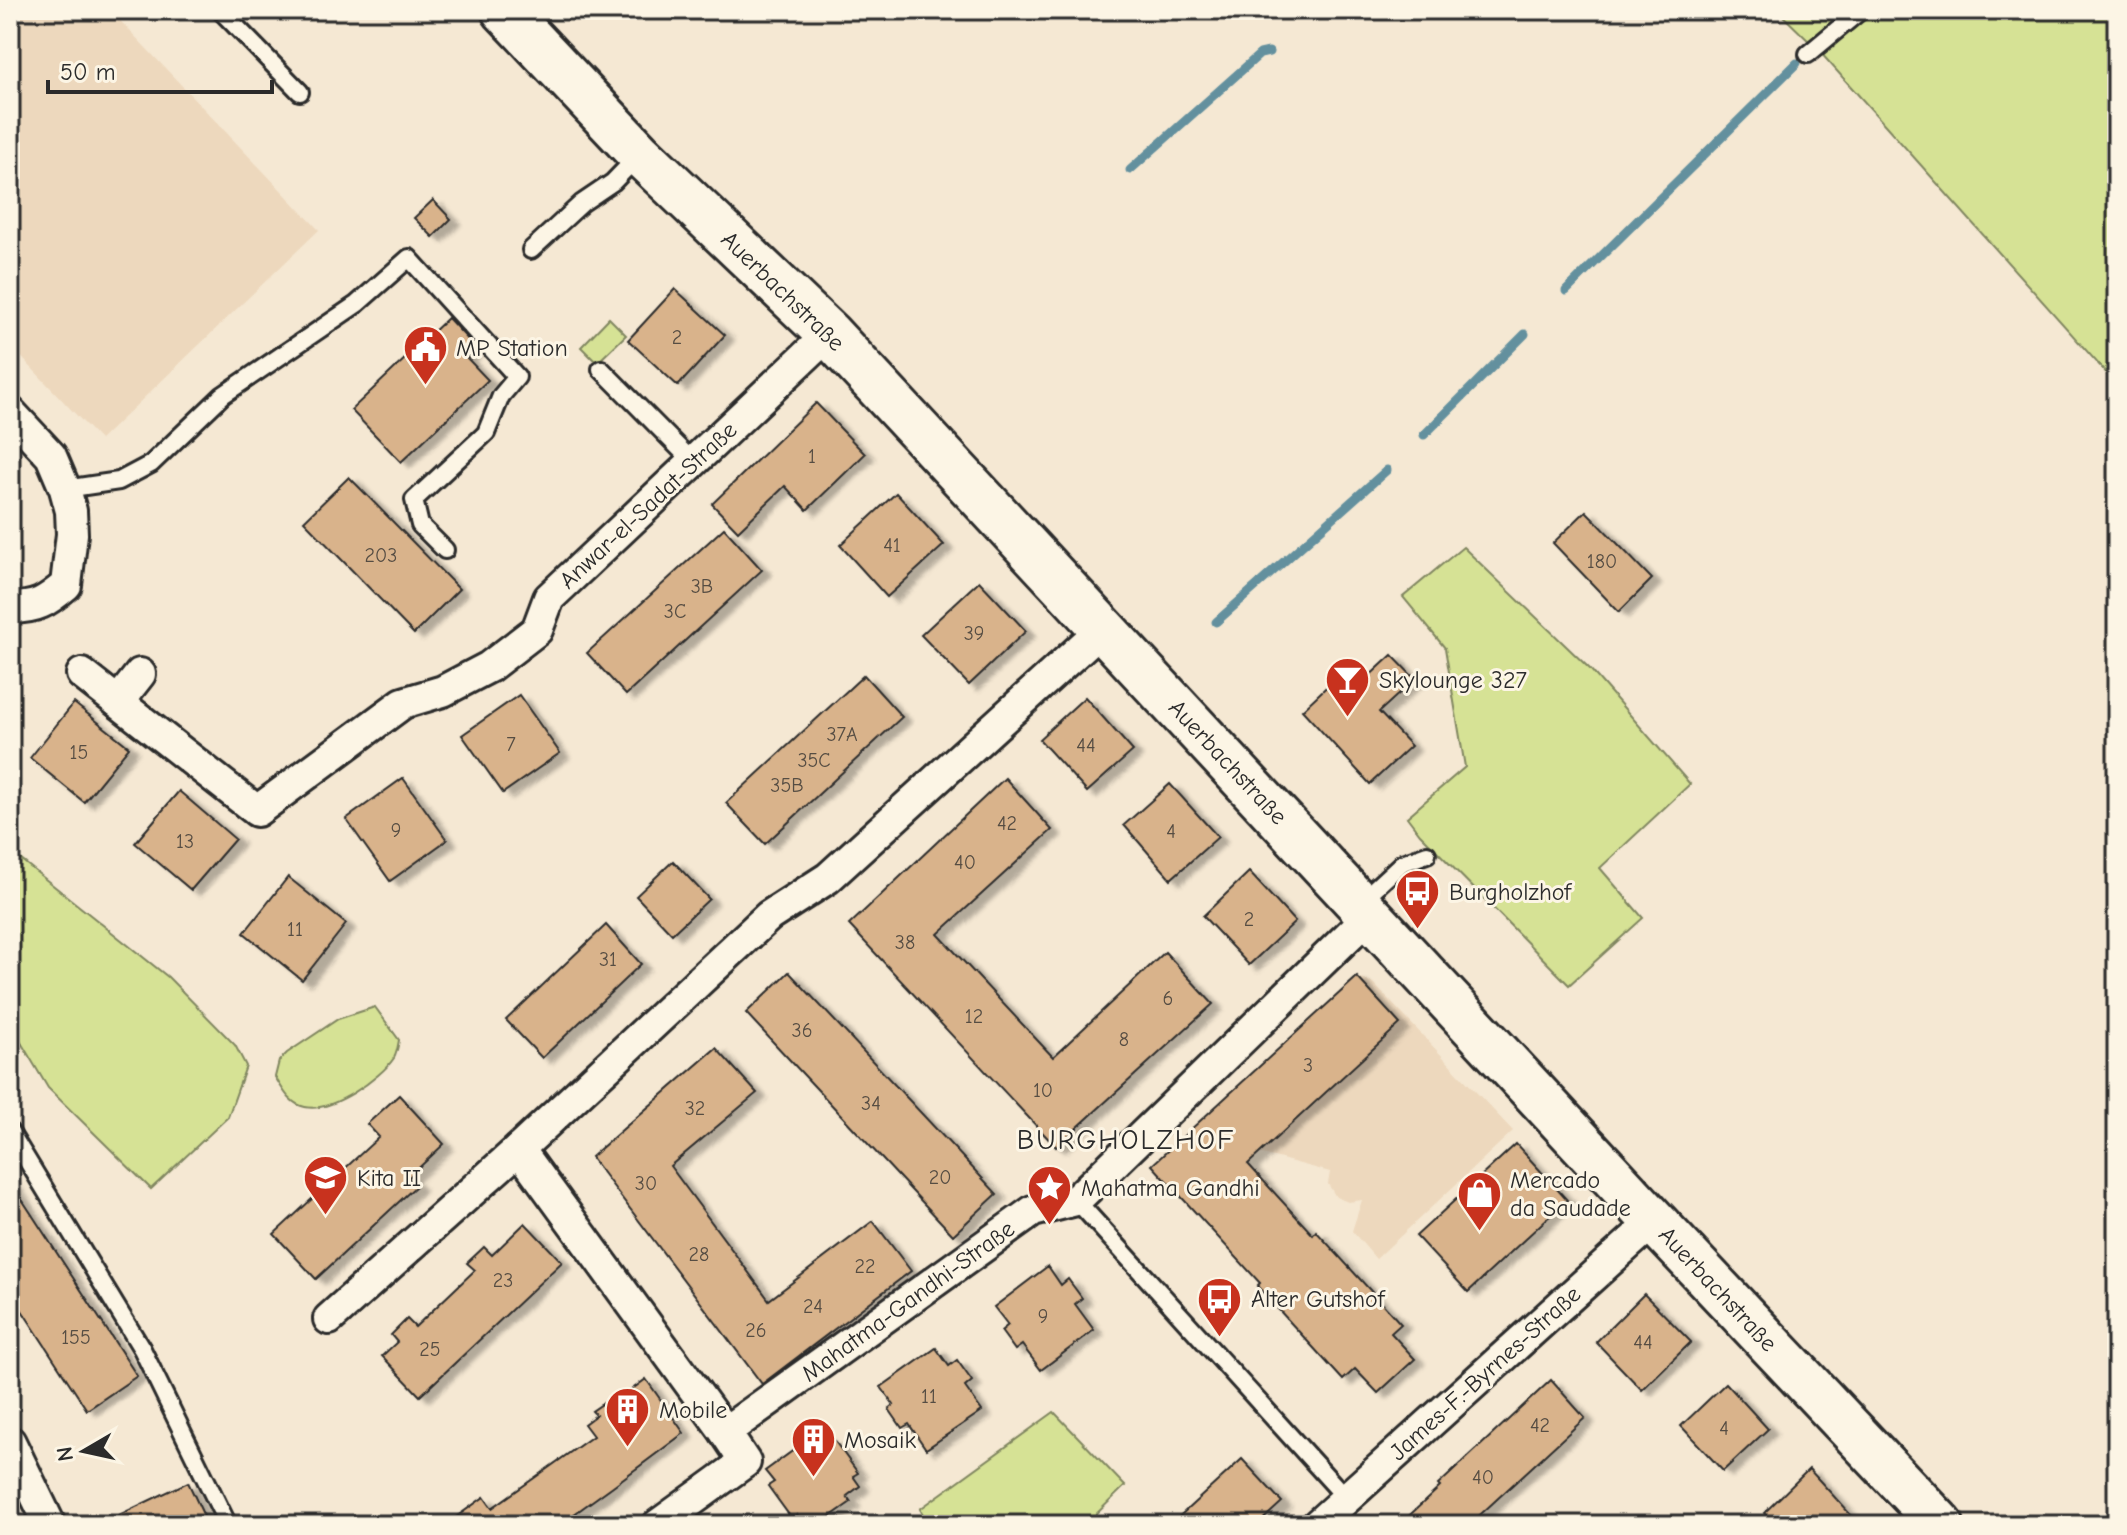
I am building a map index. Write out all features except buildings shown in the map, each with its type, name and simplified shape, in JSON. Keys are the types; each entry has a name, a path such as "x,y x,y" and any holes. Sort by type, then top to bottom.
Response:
{"main road":[{"name":"Auerbachstraße","path":"504,10 640,154 829,334 1366,908 1923,1519"}],"street":[{"name":"Anwar-el-Sadat-Straße","path":"82,674 257,811 403,703 443,691 489,667 537,630 549,598 829,334"},
{"path":"10,412 51,456 71,511 72,534 66,585 45,603 10,608"},
{"path":"329,1319 519,1149 769,916 828,878 1103,628"},
{"path":"118,702 140,674"},
{"name":"Mahatma-Gandhi-Straße","path":"725,1432 1033,1211 1085,1210 1366,908"},
{"path":"519,1149 745,1462 658,1525"},
{"name":"James-F.-Byrnes-Straße","path":"1317,1525 1654,1221"},
{"path":"10,1442 50,1525"}],"lane":[{"path":"220,10 300,92"},
{"path":"1808,54 1861,10"},
{"path":"531,250 582,203 613,182 640,154"},
{"path":"65,489 119,481 151,464 223,395 357,304 409,258 517,377 501,396 486,433 414,500 420,525 445,550"},
{"path":"601,369 693,462"},
{"path":"1366,908 1402,863 1427,854"},
{"path":"10,1132 142,1349 228,1525"},
{"path":"1085,1210 1346,1498"}],"shaded area":[{"path":"10,10 110,10 319,230 100,440 10,345"},
{"path":"1357,977 1373,983 1513,1131 1376,1259 1352,1231 1362,1200 1348,1202 1336,1197 1328,1184 1330,1172 1259,1153 1248,1164 1204,1117"}],"green space":[{"path":"1777,10 2117,10 2117,385 1820,52"},
{"path":"609,318 626,335 597,363 581,347"},
{"path":"1463,547 1590,669 1690,784 1600,868 1643,918 1569,985 1420,834 1407,817 1465,767 1445,648 1403,597"},
{"path":"10,851 168,977 235,1045 246,1066 228,1117 151,1189 48,1088 10,1024"},
{"path":"375,1007 399,1040 395,1056 387,1066 354,1093 328,1105 305,1107 291,1099 275,1077 279,1061 338,1019"},
{"path":"1054,1412 1125,1486 1085,1525 929,1525 920,1509"}],"waterway":[{"path":"1130,170 1260,54 1269,52"},
{"path":"1566,291 1797,63"},
{"path":"1424,435 1525,334"},
{"path":"1216,622 1387,470"}],"place":[{"name":"MP Station","path":"425,387"},
{"name":"Skylounge 327","path":"1348,719"},
{"name":"Burgholzhof","path":"1418,931"},
{"name":"Kita II","path":"326,1217"},
{"name":"Mahatma Gandhi","path":"1050,1227"},
{"name":"Mercado da Saudade","path":"1479,1233"},
{"name":"Alter Gutshof","path":"1220,1338"},
{"name":"Mobile","path":"628,1449"},
{"name":"Mosaik","path":"813,1479"}],"district":[{"name":"BURGHOLZHOF","path":"1126,1140"}]}
